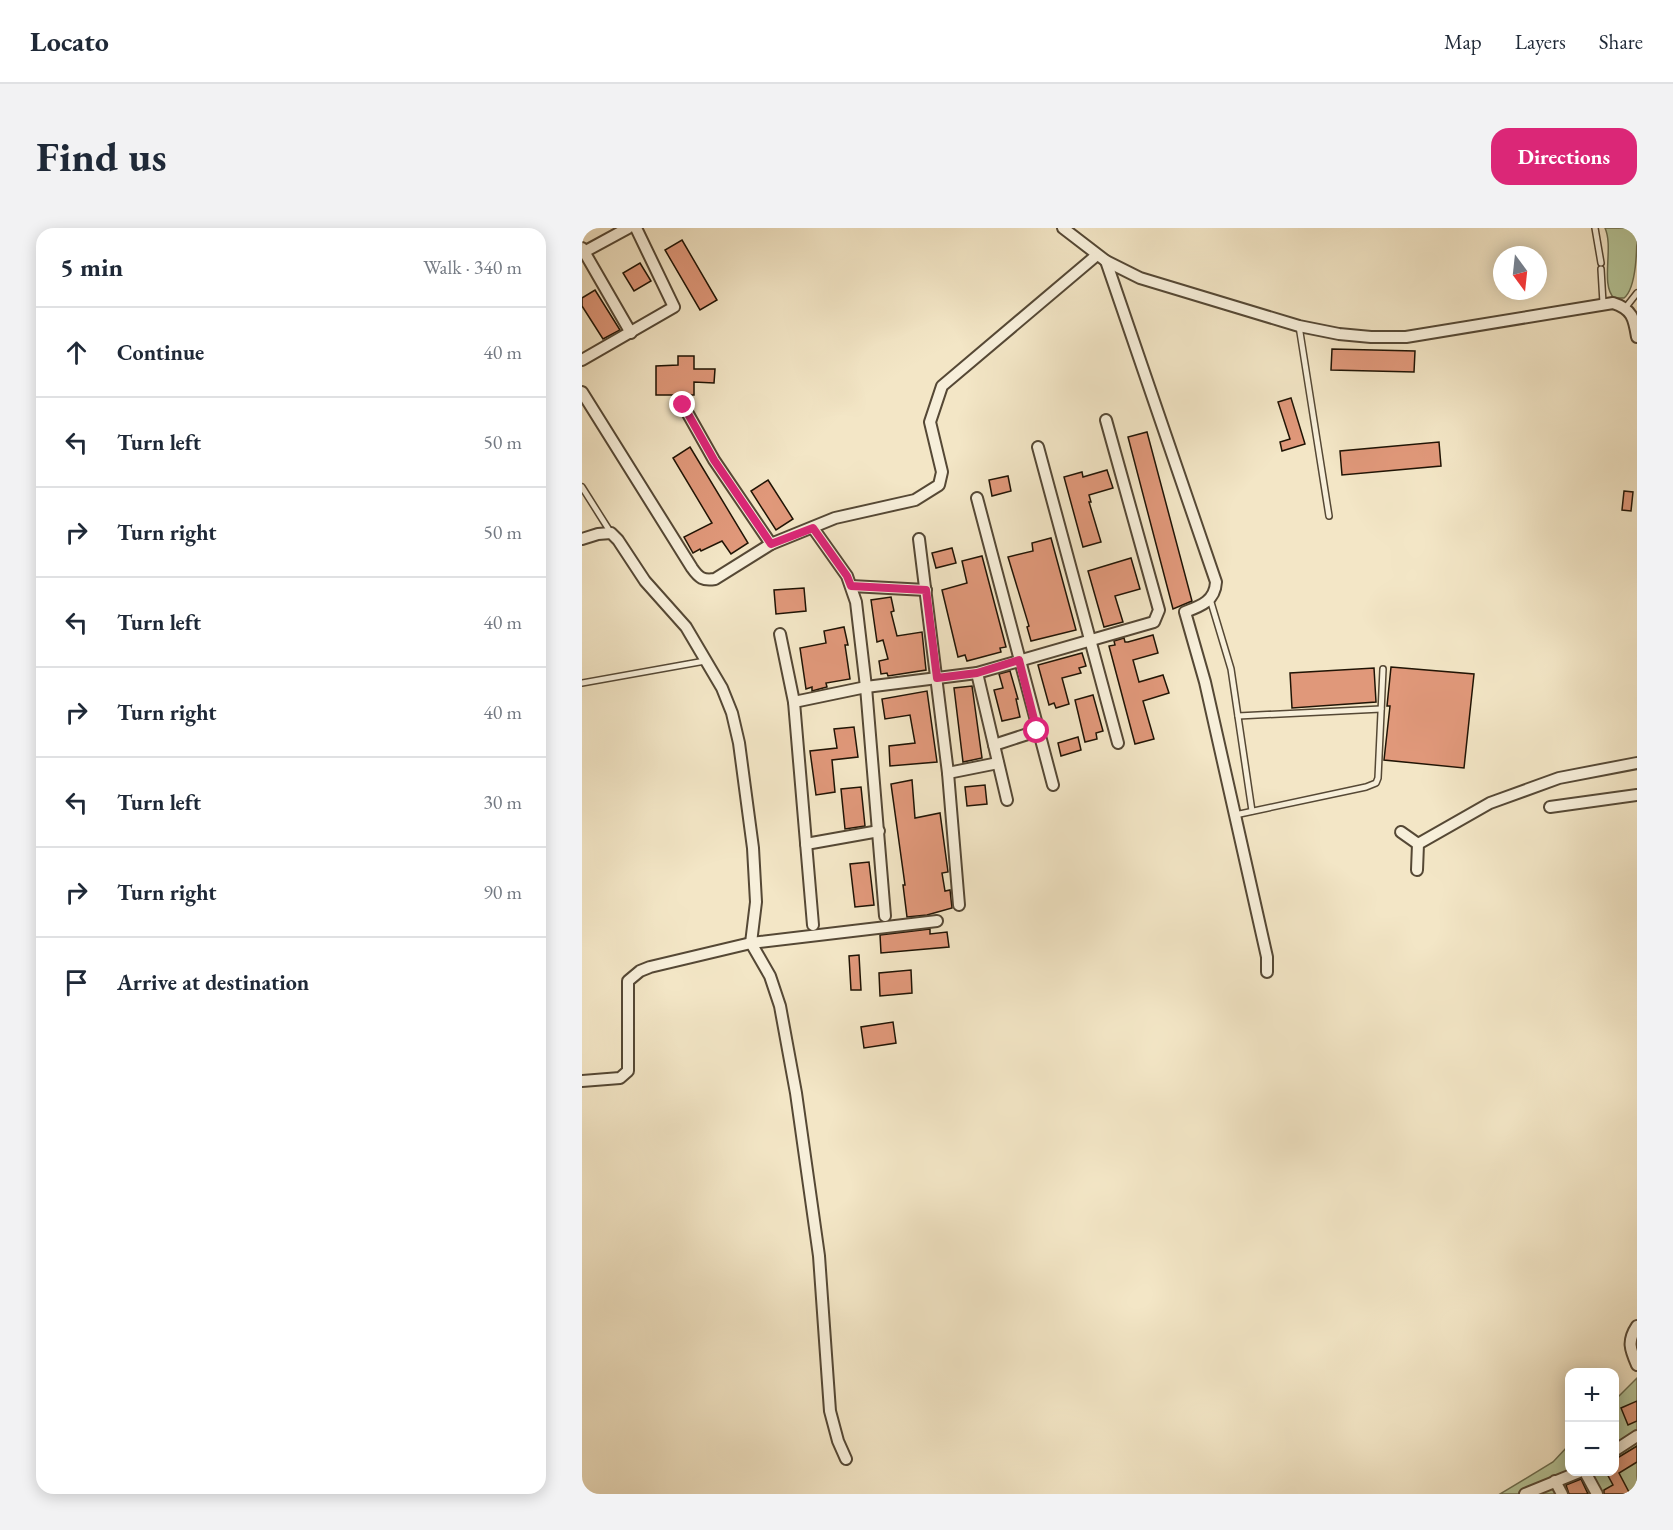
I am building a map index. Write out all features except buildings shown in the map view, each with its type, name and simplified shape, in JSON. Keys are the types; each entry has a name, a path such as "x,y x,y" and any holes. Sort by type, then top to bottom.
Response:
{"street":[{"path":"628,228 583,250 631,333"},
{"path":"582,360 674,307 636,228"},
{"path":"1063,228 1101,258 1140,278 1299,326 1371,337 1406,337 1613,303 1626,307 1637,334"},
{"path":"582,392 699,578 715,579 771,544 835,518 915,500 939,485 942,471 930,422 942,386 1101,258"},
{"path":"1101,258 1216,582 1210,599 1185,612 1205,682 1267,957 1267,972"},
{"path":"683,405 714,460 771,544"},
{"path":"794,702 866,687 977,673 1154,622 1159,610 1106,420"},
{"path":"1038,447 1118,743"},
{"path":"977,498 1053,785"},
{"path":"813,528 847,576 856,602 866,687 885,916"},
{"path":"582,539 611,533 618,540 645,581 686,627 722,688 732,713 740,743 753,848 756,902 751,943 770,976 780,1006 796,1093 819,1256 830,1411 838,1441 846,1459"},
{"path":"919,539 948,773 959,905"},
{"path":"851,586 926,590"},
{"path":"780,634 794,702 813,925"},
{"path":"977,673 1007,800"},
{"path":"994,745 1037,731"},
{"path":"948,773 998,763"},
{"path":"1418,844 1490,803 1559,778 1637,763"},
{"path":"1550,807 1637,795"},
{"path":"806,844 879,831"},
{"path":"1401,832 1418,844"},
{"path":"1418,844 1418,870"},
{"path":"582,1081 620,1078 628,1071 628,981 640,971 751,943 937,921"},
{"path":"1637,1326 1631,1334 1630,1345 1637,1365"},
{"path":"1619,1447 1637,1436"},
{"path":"1525,1494 1568,1476"},
{"path":"1587,1476 1597,1494"},
{"path":"1555,1481 1562,1494"}],"lane":[{"path":"1595,228 1601,266 1603,303"},
{"path":"1626,307 1637,293"},
{"path":"1299,326 1329,516"},
{"path":"582,487 611,533"},
{"path":"1210,599 1231,669 1252,812"},
{"path":"582,683 705,661"},
{"path":"1234,815 1376,783 1383,669"},
{"path":"1238,716 1381,709"}],"green space":[{"path":"1605,228 1637,228 1634,276 1632,285 1624,298 1614,298 1610,292"},
{"path":"1637,1378 1637,1494 1500,1494 1553,1462 1565,1449 1565,1476 1619,1476 1619,1396"}],"route":[{"path":"683,405 714,460 771,544 813,528 847,576 851,586 926,590 937,678 977,673 1019,660 1037,731"}]}
